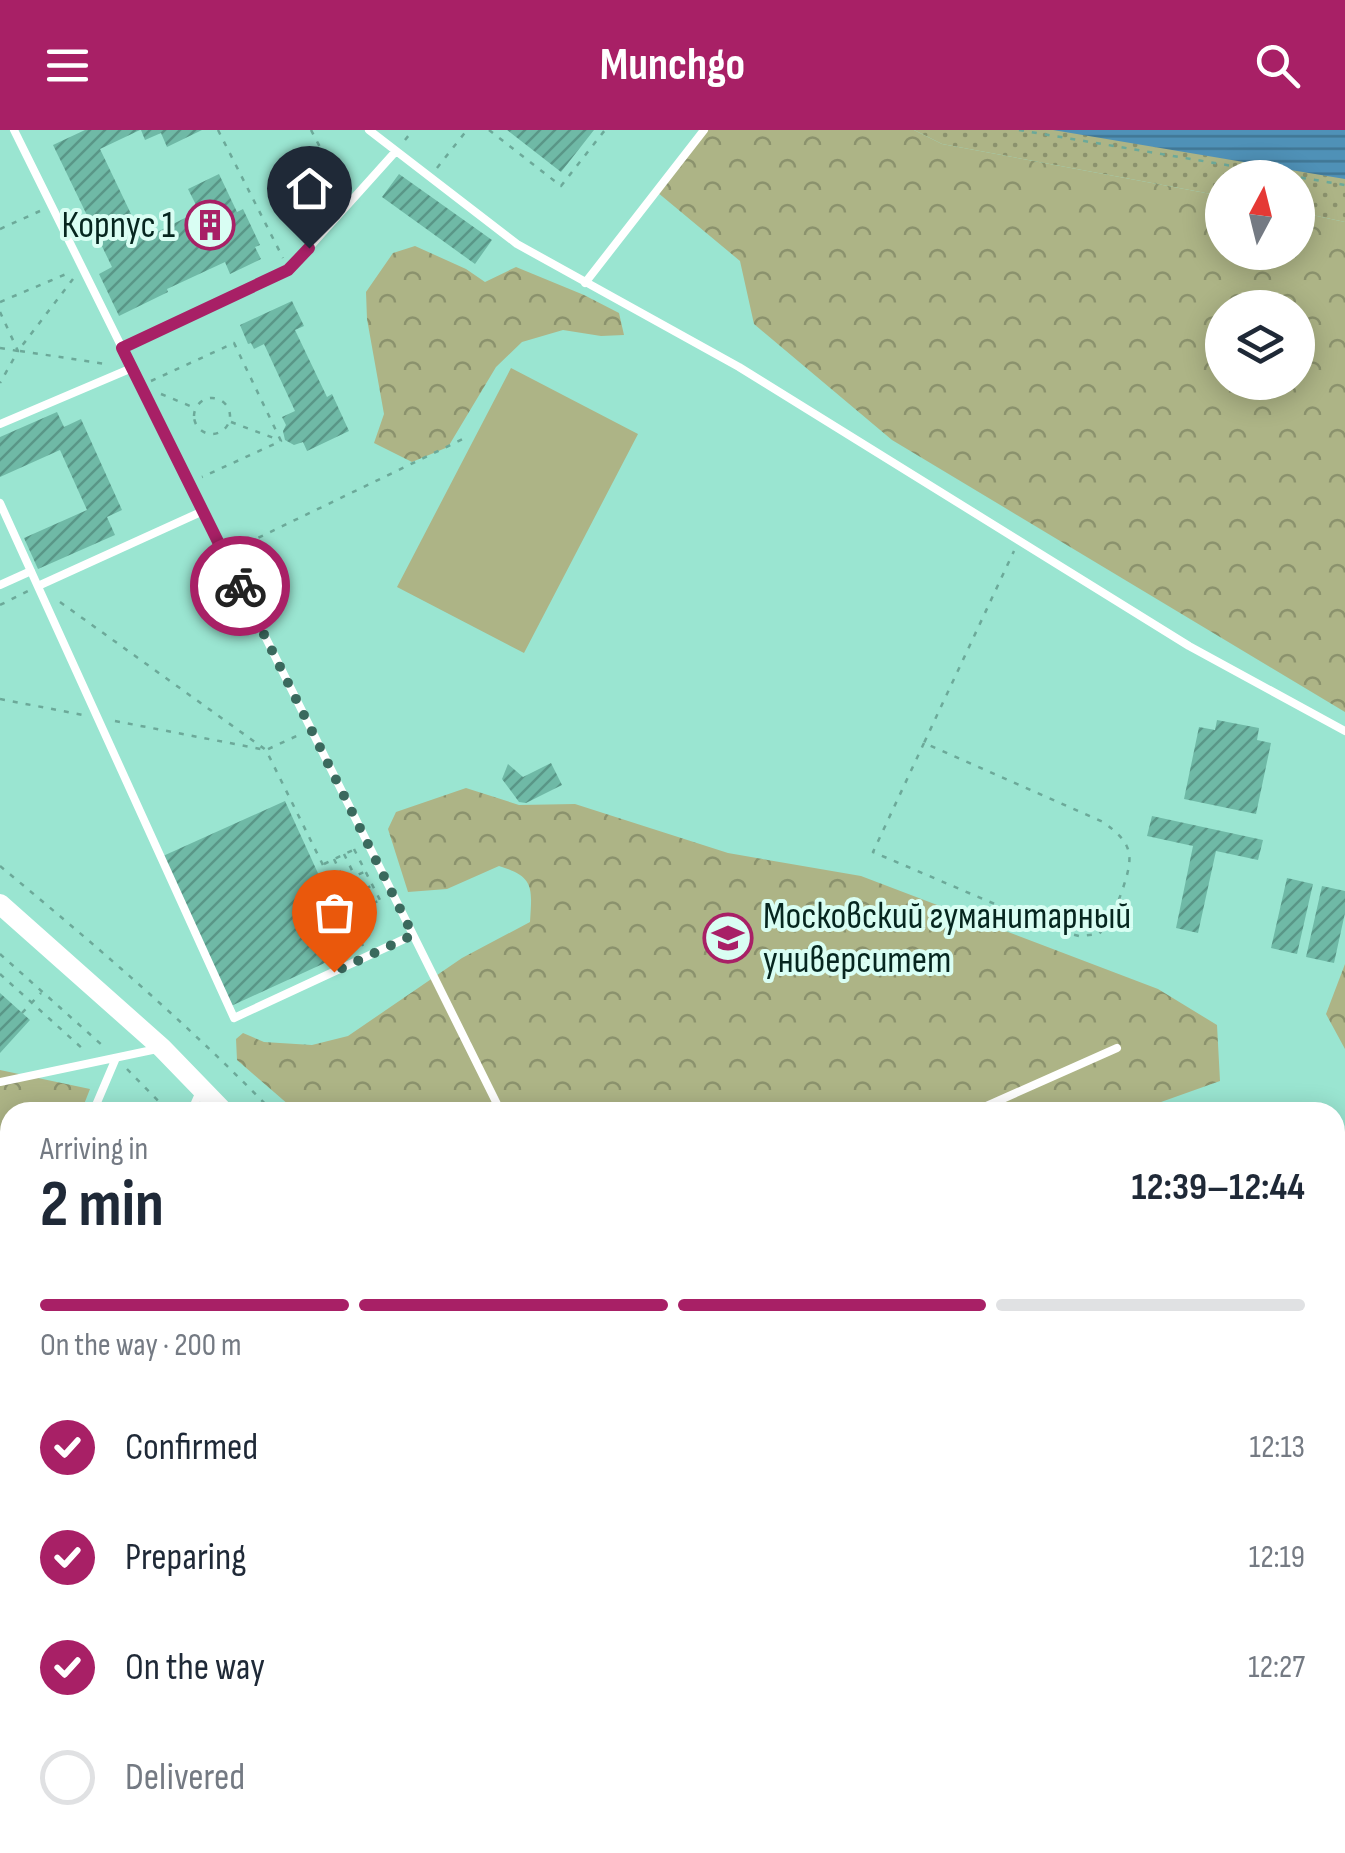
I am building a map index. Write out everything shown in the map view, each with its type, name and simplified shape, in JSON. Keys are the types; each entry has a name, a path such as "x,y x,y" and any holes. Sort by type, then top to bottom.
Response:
{"street":[{"path":"0,904 162,1048 214,1102"}],"lane":[{"path":"14,130 497,1102"},
{"path":"369,130 517,244 739,367 1189,646 1345,731"},
{"path":"585,283 704,130"},
{"path":"122,348 288,270 396,151"},
{"path":"0,424 132,368"},
{"path":"0,503 234,1018 413,935"},
{"path":"38,586 203,512"},
{"path":"0,585 31,570"},
{"path":"0,1082 162,1048"},
{"path":"996,1102 1117,1048"},
{"path":"98,1102 116,1058"},
{"path":"195,1102 201,1088"}],"path":[{"path":"218,130 288,270"},
{"path":"312,130 349,203"},
{"path":"396,151 414,130"},
{"path":"430,178 467,130"},
{"path":"489,130 561,186 605,130"},
{"path":"1019,130 1345,186"},
{"path":"0,228 51,206"},
{"path":"0,302 82,267"},
{"path":"0,383 18,351 82,267"},
{"path":"0,312 18,351"},
{"path":"141,386 234,343 281,441"},
{"path":"0,348 132,368"},
{"path":"141,386 196,408"},
{"path":"211,398 222,401 229,421 221,432 207,433 197,426 196,408 211,398"},
{"path":"229,421 281,441"},
{"path":"224,554 465,438"},
{"path":"189,483 281,441"},
{"path":"924,743 1103,822 1120,834 1129,849 1130,868 1112,919 1099,934 1079,936 1058,931 873,852 924,743 1019,541"},
{"path":"0,604 38,586 266,750 368,956"},
{"path":"0,698 266,750 311,729"},
{"path":"323,864 354,849 380,900 348,915"},
{"path":"344,854 369,905"},
{"path":"334,859 358,910"},
{"path":"0,866 120,965 263,1102"},
{"path":"334,886 365,871"},
{"path":"340,900 372,885"},
{"path":"0,954 116,1058 158,1102"},
{"path":"0,974 96,1062"},
{"path":"22,1013 42,992"}],"green space":[{"path":"704,130 914,130 942,144 1205,193 1205,270 1315,270 1315,216 1345,222 1345,712 892,440 754,324 740,261 657,192"},
{"path":"914,130 1345,130 1345,222 1315,216 1315,160 1205,160 1205,193 942,144"},
{"path":"415,246 485,282 516,267 584,295 619,313 624,335 563,330 522,342 496,367 448,447 412,462 374,443 384,414 366,292 393,253"},
{"path":"511,368 638,434 524,653 397,587"},
{"path":"466,788 519,805 575,804 728,853 861,876 1158,989 1217,1025 1220,1081 1161,1102 285,1102 237,1060 236,1039 243,1033 264,1042 312,1045 348,1036 462,958 530,922 529,885 519,875 499,866 447,889 408,892 388,829 396,812"},
{"path":"1345,964 1345,1049 1326,1014"},
{"path":"0,1070 90,1089 85,1102 0,1102"}],"water":[{"path":"1053,130 1345,130 1345,179 1315,174 1315,160 1232,160"}],"building":[{"name":"Корпус 1","path":"85,130 140,130 100,149 143,239 199,211 188,189 219,174 237,212 243,209 260,245 255,247 261,259 230,274 225,262 119,316 99,274 112,267 53,145"},
{"name":"Корпус 1","path":"141,130 202,130 167,147 161,133 145,140"},
{"path":"507,130 594,130 561,172"},
{"path":"399,174 492,240 475,264 382,197"},
{"path":"292,301 304,326 295,330 327,397 332,394 349,431 307,451 303,442 294,445 285,440 282,417 295,411 264,344 254,349 240,325"},
{"path":"57,412 64,427 81,419 122,510 107,517 115,535 38,569 24,538 87,510 60,450 0,477 0,437"},
{"path":"1217,720 1259,728 1257,740 1271,743 1256,814 1184,799 1199,727 1215,730"},
{"path":"551,763 562,785 526,803 519,802 502,779 508,764 523,777"},
{"path":"285,801 353,950 231,1006 163,856"},
{"path":"1152,816 1263,840 1258,860 1216,851 1198,933 1176,928 1193,846 1147,836"},
{"path":"1287,878 1313,884 1297,954 1271,948"},
{"path":"1322,886 1345,891 1345,913 1334,963 1306,957"},
{"path":"0,993 30,1020 0,1053"}],"way so far":[{"path":"240,586 413,935 334,972"}],"place":[{"name":"Корпус 1","path":"210,225"},
{"name":"Московский гуманитарный университет","path":"728,938"}],"route":[{"path":"240,586 122,348 288,270 309,248"}]}
